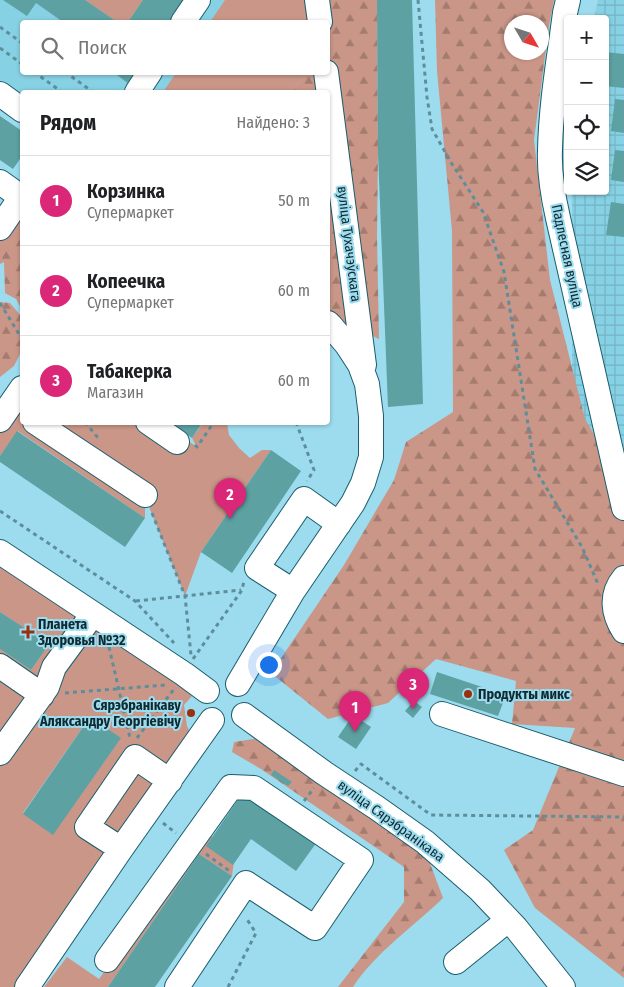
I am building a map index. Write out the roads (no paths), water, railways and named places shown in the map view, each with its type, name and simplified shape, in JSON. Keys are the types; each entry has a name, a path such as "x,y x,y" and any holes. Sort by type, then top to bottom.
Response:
{"street":[{"path":"184,20 198,0"},
{"path":"317,0 320,20"},
{"name":"Падлесная вуліца","path":"568,0 552,112 551,184 624,508"},
{"path":"138,90 148,75"},
{"name":"вуліца Тухачэўскага","path":"326,75 328,90"},
{"path":"0,94 20,109"},
{"name":"вуліца Тухачэўскага","path":"330,103 371,416"},
{"path":"0,182 20,195"},
{"path":"0,228 20,199"},
{"path":"238,684 294,591 353,503 363,483 371,457 371,416 366,384 360,364 348,345 330,325"},
{"path":"39,425 144,495"},
{"path":"152,425 177,442"},
{"path":"294,591 257,568 262,560 304,499 339,524"},
{"path":"0,552 207,691"},
{"path":"624,578 619,584 614,599 615,613 624,631"},
{"path":"0,752 48,687 54,667 93,614"},
{"path":"0,666 42,695"},
{"path":"224,680 238,684 243,689 248,702 244,715 239,720 226,725 212,720 205,710 203,703 207,691 218,682 224,680"},
{"path":"442,714 624,774"},
{"name":"вуліца Сярэбранікава","path":"244,715 324,773 425,842 480,890 508,920 563,987"},
{"path":"27,987 212,720"},
{"path":"121,849 87,827 135,757 170,781"},
{"path":"107,960 231,787 254,788 361,860 315,928 246,883 177,987"},
{"path":"456,962 508,920"}],"place":[{"name":"Копеечка","path":"230,519"},
{"name":"Планета Здоровья №32","path":"28,632"},
{"name":"Продукты микс","path":"468,694"},
{"name":"Табакерка","path":"413,709"},
{"name":"Сярэбранікаву Аляксандру Георгіевічу","path":"191,713"},
{"name":"Корзинка","path":"355,732"}]}
